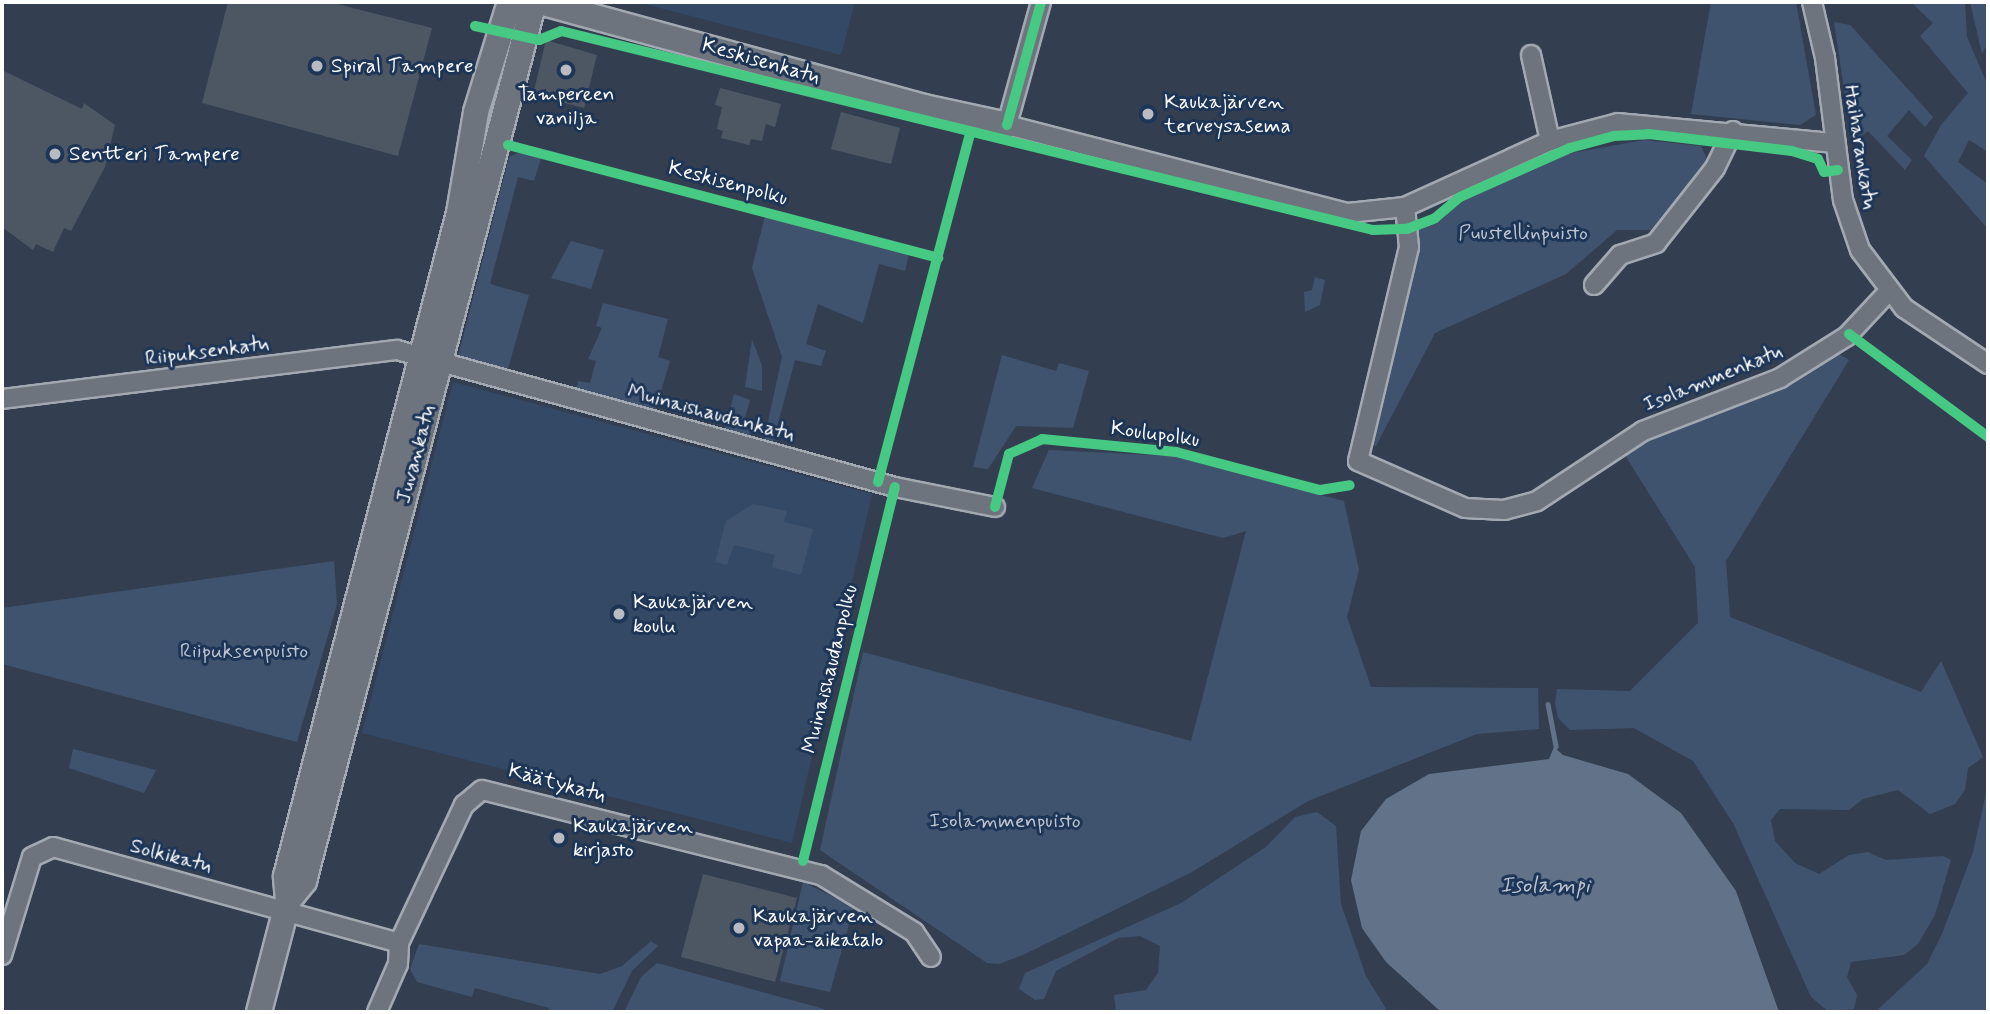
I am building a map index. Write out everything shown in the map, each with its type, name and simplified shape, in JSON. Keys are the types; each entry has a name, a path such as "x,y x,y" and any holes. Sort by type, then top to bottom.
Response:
{"main road":[{"name":"Juvankatu","path":"430,359 474,120 510,2"},
{"name":"Juvankatu","path":"259,1012 287,905 304,881 430,359 534,2"},
{"name":"Keskisenkatu","path":"540,2 1007,125"}],"street":[{"path":"1007,125 1041,2"},
{"name":"Haiharankatu","path":"1812,2 1850,225 1888,292 1988,364"},
{"path":"1531,55 1550,141"},
{"name":"Keskisenkatu","path":"1007,125 1348,212 1405,207 1550,141 1619,123 1733,131 1834,143"},
{"path":"1594,285 1620,255 1656,243 1715,167 1733,131"},
{"name":"Isolammenkatu","path":"1405,207 1409,247 1358,461 1465,508 1504,510 1537,501 1643,431 1780,378 1847,336 1888,292"},
{"name":"Riipuksenkatu","path":"2,399 397,350 430,359"},
{"name":"Muinaishaudankatu","path":"430,359 895,487 995,507"},
{"name":"Käätykatu","path":"377,1012 398,964 399,943 464,804 476,792 491,789 821,875 914,932 931,957"},
{"name":"Solkikatu","path":"2,955 32,857 53,847 287,905 399,943"}],"shaded area":[{"path":"637,2 855,2 841,55"},
{"name":"Kaukajärven koulu","path":"453,382 872,494 792,843 362,733"}],"green space":[{"path":"1711,2 1796,2 1816,115 1800,125 1691,114"},
{"path":"1911,2 1965,2 1967,37 1988,86 1988,152 1969,140 1958,162 1988,184 1988,229 1924,156 1941,125 1968,93 1920,36 1933,23"},
{"path":"1970,2 1988,2 1988,43 1982,54"},
{"path":"1834,22 1850,25 1933,117 1925,127 1909,110 1887,136 1912,160 1905,170 1868,131 1852,143"},
{"name":"Puustellinpuisto","path":"1644,140 1701,146 1708,161 1651,230 1617,230 1566,274 1435,333 1376,446 1367,442 1418,254 1416,231 1461,200 1561,155"},
{"path":"520,152 541,158 534,181 518,177 490,284 529,295 507,372 458,357 509,157"},
{"path":"765,216 909,254 905,271 879,264 863,323 818,304 806,344 826,351 821,366 795,360 773,442 764,440 782,357 752,268"},
{"path":"571,241 604,250 591,289 551,278"},
{"path":"1315,277 1325,280 1320,305 1305,312 1304,292 1312,290"},
{"path":"603,303 668,319 658,357 670,361 655,412 576,391 578,381 590,383 596,361 588,359 602,328 596,326"},
{"path":"752,339 762,366 762,391 745,387"},
{"path":"1839,354 1849,360 1726,561 1730,617 1921,692 1941,661 1983,757 1968,768 1965,790 1955,804 1930,814 1898,790 1863,799 1849,810 1780,809 1771,820 1775,841 1795,863 1819,874 1849,855 1868,852 1886,860 1943,856 1951,860 1935,915 1918,944 1904,955 1851,962 1847,977 1857,995 1854,1009 1829,1012 1811,997 1733,823 1693,761 1634,728 1570,730 1558,718 1555,703 1557,689 1630,691 1698,623 1695,567 1623,452 1678,423 1776,388"},
{"path":"1002,355 1056,371 1059,363 1089,371 1073,428 1016,426 988,469 973,467"},
{"path":"734,394 750,400 744,421 752,423 749,436 725,430"},
{"name":"Isolammenpuisto","path":"1049,450 1172,456 1344,501 1359,570 1347,617 1371,687 1538,688 1539,729 1477,734 1308,801 1192,872 1025,954 999,964 987,963 820,850 863,652 1191,741 1246,531 1223,538 1032,488"},
{"path":"753,504 787,511 784,522 813,529 801,575 772,567 775,555 734,545 727,565 715,562 726,521"},
{"name":"Riipuksenpuisto","path":"334,561 337,604 297,742 2,664 2,608"},
{"path":"73,749 156,770 144,793 69,768"},
{"path":"1988,784 1988,1012 1875,1012 1927,964 1942,934 1973,852"},
{"path":"1317,812 1336,826 1341,904 1366,976 1388,1012 1116,1012 1114,995 1146,990 1158,973 1160,946 1140,936 1118,938 1056,971 1044,999 1035,1000 1019,989 1025,973 1181,903 1266,847 1295,817"},
{"path":"803,882 854,907 830,992 780,981"},
{"path":"651,941 658,946 632,971 612,1012 548,1012 549,1008 475,988 472,997 417,982 410,969 419,944 600,974 622,966"},
{"path":"657,963 824,1009 824,1012 624,1012 641,977"}],"water":[{"name":"Isolampi","path":"1554,747 1563,755 1628,774 1681,813 1736,891 1779,1012 1441,1012 1386,962 1362,928 1351,880 1361,831 1386,799 1429,774 1549,759"}],"building":[{"name":"Spiral Tampere","path":"228,2 329,2 432,28 398,156 202,103"},
{"name":"Tampereen vanilja","path":"546,40 597,55 584,108 533,95"},
{"name":"Sentteri Tampere","path":"2,70 82,109 84,103 115,125 105,167 71,231 64,228 53,252 36,244 33,250 2,227"},
{"path":"720,88 781,104 775,127 766,124 762,141 751,139 749,145 721,138 723,131 717,129 722,107 715,105"},
{"path":"841,112 900,128 891,164 831,149"},
{"name":"Kaukajärven vapaa-aikatalo","path":"703,874 797,898 775,982 681,957"}],"waterway":[{"path":"1548,704 1556,746"}],"cycle path":[{"path":"1007,125 1041,2"},
{"path":"475,26 539,40 561,31 1373,230 1407,229 1435,218 1460,197 1570,148 1614,136 1649,134 1792,151 1818,159 1824,172 1838,170"},
{"path":"878,482 970,133"},
{"name":"Keskisenpolku","path":"508,145 938,258"},
{"path":"1849,334 1988,437"},
{"name":"Koulupolku","path":"995,507 1009,454 1042,439 1176,452 1320,490 1350,485"},
{"name":"Muinaishaudanpolku","path":"803,861 895,487"}],"place":[{"name":"Spiral Tampere","path":"317,66"},
{"name":"Tampereen vanilja","path":"566,70"},
{"name":"Kaukajärven terveysasema","path":"1148,114"},
{"name":"Sentteri Tampere","path":"55,154"},
{"name":"Kaukajärven koulu","path":"619,614"},
{"name":"Kaukajärven kirjasto","path":"559,838"},
{"name":"Kaukajärven vapaa-aikatalo","path":"739,928"}]}
